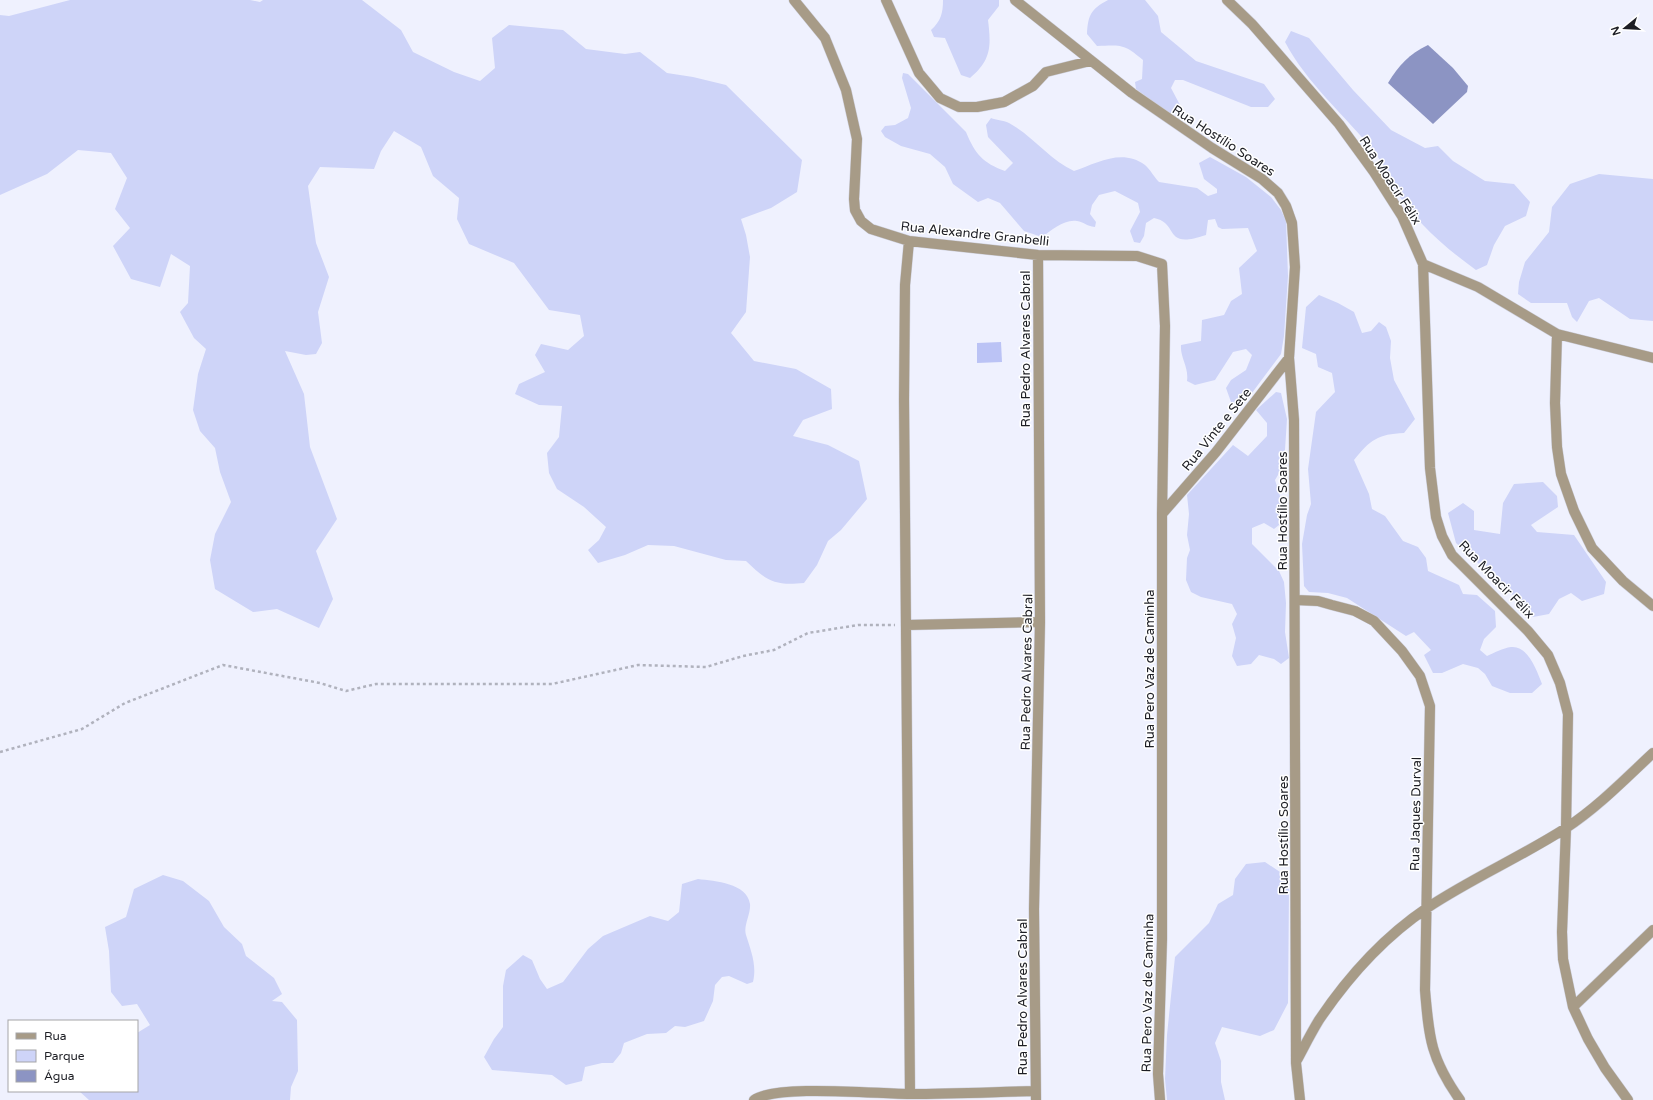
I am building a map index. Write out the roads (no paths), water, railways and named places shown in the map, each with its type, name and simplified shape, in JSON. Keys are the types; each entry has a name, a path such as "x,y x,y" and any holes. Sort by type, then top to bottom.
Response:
{"street":[{"name":"Rua Alexandre Granbelli","path":"794,0 825,38 846,90 857,139 854,199 855,210 861,221 871,229 909,241 1038,255 1137,256"},
{"path":"886,0 919,74 940,98 959,107 977,108 1004,102 1033,86 1046,72 1090,61"},
{"name":"Rua Hostílio Soares","path":"1015,0 1090,61 1160,113 1262,179 1278,193 1286,206 1292,223 1295,267 1289,358 1294,420 1296,600 1296,1063 1300,1100"},
{"name":"Rua Moacir Félix","path":"1227,0 1252,24 1339,124 1374,172 1402,216 1423,264 1430,468 1436,517 1442,536 1452,555 1528,630 1548,655 1560,683 1568,714 1562,932 1563,959 1573,1007 1588,1039 1605,1068 1628,1100"},
{"path":"909,241 906,285 904,391 908,625 910,1094"},
{"name":"Rua Pedro Alvares Cabral","path":"754,1100 763,1095 790,1092 1036,1095 1034,910 1040,622 1038,255"},
{"name":"Rua Pero Vaz de Caminha","path":"1137,256 1162,264 1165,326 1162,514 1162,939 1158,1074 1160,1100"},
{"path":"1423,264 1478,286 1557,334 1653,358"},
{"path":"1557,334 1555,403 1557,447 1561,474 1574,511 1592,548 1623,581 1653,606"},
{"name":"Rua Vinte e Sete","path":"1162,514 1216,452 1289,358"},
{"name":"Rua Jaques Durval","path":"1296,600 1318,601 1354,611 1374,621 1402,651 1420,676 1430,706 1425,990 1429,1036 1436,1062 1460,1100"},
{"path":"908,625 1040,622"},
{"path":"1296,1063 1318,1021 1352,976 1385,940 1426,908 1566,828 1603,799 1653,753"},
{"path":"1573,1007 1653,930"}],"water":[{"path":"1428,45 1453,68 1468,86 1467,92 1433,124 1388,83 1405,61 1415,52"}]}
